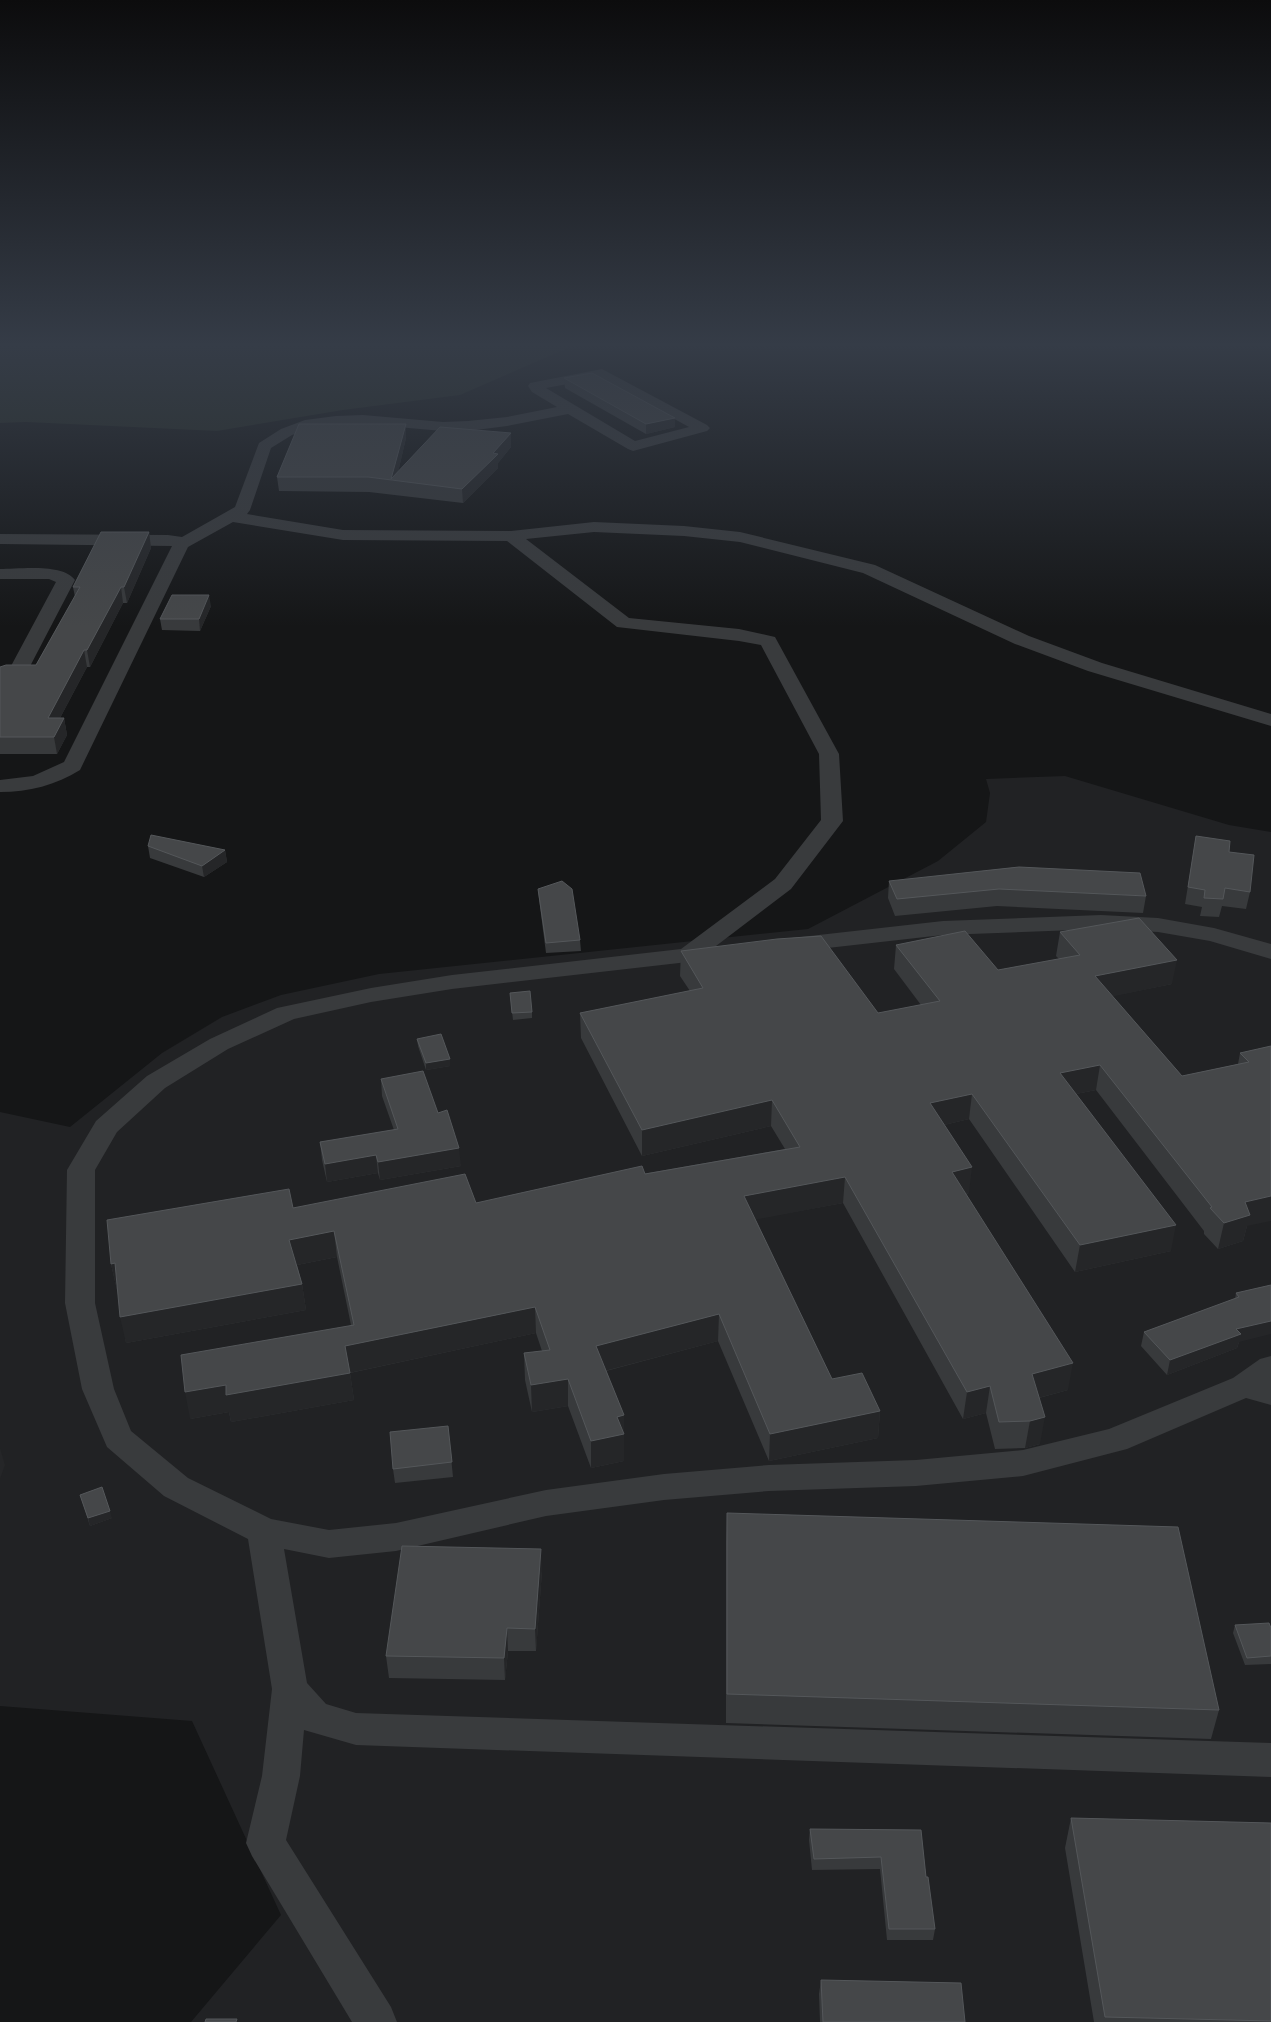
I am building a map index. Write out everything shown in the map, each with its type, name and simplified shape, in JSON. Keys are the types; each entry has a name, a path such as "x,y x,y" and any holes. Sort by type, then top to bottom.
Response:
{"lane":[{"path":"0,786 21,786 41,781 73,766 168,575 181,544 242,510 264,446 275,438"},
{"path":"620,438 633,446 662,438"},
{"path":"230,516 343,535 511,536 594,527 684,530 740,537 869,569 1031,643 1095,667 1271,720"},
{"path":"511,536 624,623 739,634 768,641 829,754 832,821 783,884 688,956"},
{"path":"0,539 96,539 184,542"},
{"path":"0,574 52,574 66,580 19,670 0,677"},
{"path":"766,948 943,928 1102,922 1158,925 1196,931 1271,952"},
{"path":"737,951 452,982 371,995 286,1013 219,1044 156,1082 106,1127 81,1170 80,1303 98,1389 118,1438 176,1487 264,1531 329,1544 396,1537 546,1503 664,1487 769,1478 916,1473 1023,1462 1116,1440 1258,1390 1271,1367"},
{"path":"264,1531 290,1689 281,1776 266,1843 376,2022"},
{"path":"290,1689 314,1717 356,1729 1271,1760"}],"shaded area":[{"path":"1065,776 1229,825 1271,832 1271,2022 191,2022 281,1915 192,1721 0,1706 0,1112 70,1127 162,1053 222,1017 281,995 379,974 808,929 938,861 986,822 990,793 986,779"}],"building":[{"path":"293,438 402,438 391,479 429,438 506,438 493,453 498,454 462,489 368,477 277,477"},
{"path":"101,532 149,532 124,587 121,587 87,650 84,650 48,718 64,718 54,737 0,737 0,667 6,665 36,665 80,587 73,587"},
{"path":"172,595 209,595 199,619 160,619"},
{"path":"151,835 225,850 202,866 148,846"},
{"path":"1196,836 1230,841 1229,852 1254,855 1250,892 1225,888 1223,899 1204,898 1205,890 1188,887"},
{"path":"1019,867 1140,873 1146,896 999,889 897,899 889,881"},
{"path":"562,881 572,889 580,940 546,943 538,889"},
{"path":"1139,918 1177,960 1095,976 1182,1076 1249,1062 1240,1053 1271,1046 1271,1196 1245,1202 1250,1215 1224,1223 1210,1208 1212,1207 1100,1065 1060,1073 1176,1225 1080,1245 972,1094 930,1103 972,1167 952,1172 1073,1363 1032,1374 1045,1417 1030,1421 999,1422 990,1386 967,1392 845,1177 744,1196 832,1379 862,1373 880,1411 770,1434 719,1314 596,1346 624,1415 617,1417 624,1434 591,1441 568,1379 531,1385 524,1353 550,1350 535,1307 345,1346 350,1373 226,1395 226,1385 185,1392 181,1355 354,1325 334,1231 289,1240 302,1284 120,1317 115,1263 111,1264 107,1220 289,1189 293,1208 465,1174 476,1203 642,1166 645,1174 800,1147 772,1100 642,1130 580,1013 703,988 681,951 777,939 821,936 878,1013 940,1001 896,945 965,931 998,970 1080,955 1060,932"},
{"path":"530,991 532,1012 512,1013 510,993"},
{"path":"441,1034 450,1059 426,1063 417,1039"},
{"path":"423,1071 438,1113 447,1110 459,1148 378,1162 376,1155 325,1164 320,1142 398,1129 381,1079"},
{"path":"1271,1285 1271,1321 1236,1329 1241,1334 1170,1360 1144,1332 1239,1297 1236,1293"},
{"path":"448,1426 452,1462 393,1469 390,1432"},
{"path":"102,1487 110,1511 88,1518 80,1495"},
{"path":"727,1513 1178,1527 1219,1710 727,1694"},
{"path":"402,1546 541,1549 535,1629 507,1628 504,1658 386,1656"},
{"path":"1269,1623 1271,1628 1271,1656 1247,1658 1235,1625"},
{"path":"1071,1818 1271,1823 1271,2021 1105,2017"},
{"path":"810,1829 921,1830 926,1877 928,1877 935,1929 889,1929 881,1857 814,1859"},
{"path":"821,1980 961,1983 965,2022 823,2022"},
{"path":"206,2019 237,2019 236,2022 205,2022"}]}
